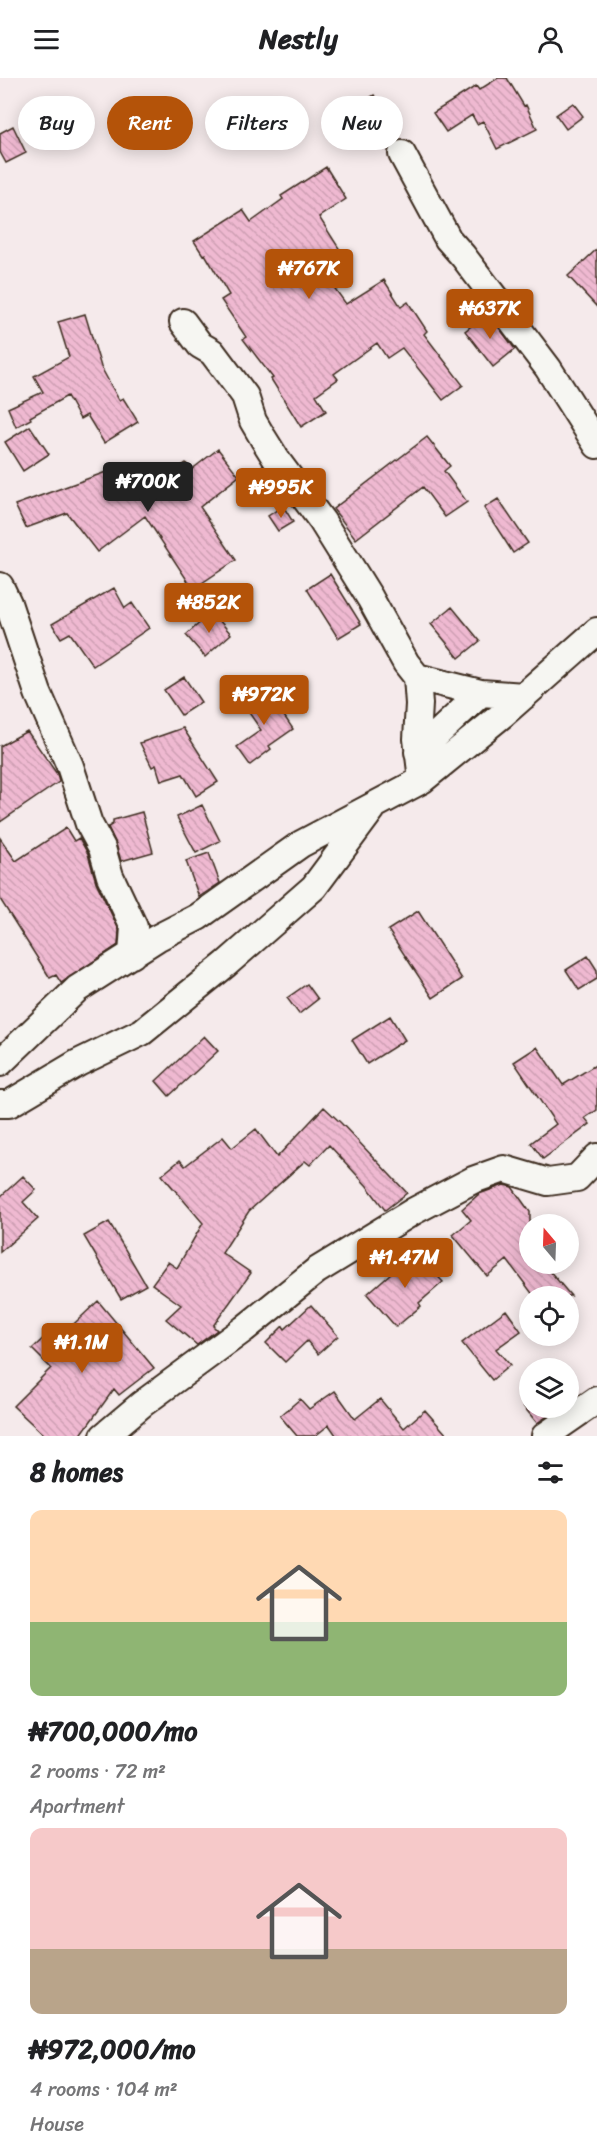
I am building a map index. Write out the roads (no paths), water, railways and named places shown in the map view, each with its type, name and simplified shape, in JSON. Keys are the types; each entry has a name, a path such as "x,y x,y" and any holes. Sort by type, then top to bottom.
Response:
{"street":[{"path":"402,154 448,239 548,368 597,445"},
{"path":"183,322 200,345 212,352 245,396 253,421 263,438 278,462 322,520 417,677 419,704 417,739 422,780"},
{"path":"0,586 8,603 38,693 70,766 89,824 102,848 110,876 134,927 132,955"},
{"path":"0,1062 77,989 157,938 198,917 301,844 422,780 524,696 597,631"},
{"path":"417,677 481,693 524,696"},
{"path":"418,752 481,693"},
{"path":"0,1104 9,1104 78,1063 142,1032 226,964 314,887 375,804"},
{"path":"134,927 157,938"},
{"path":"104,1436 142,1404 244,1329 316,1271 414,1211 472,1180 504,1169 548,1182 578,1178 597,1157"},
{"path":"545,1436 597,1400"}]}
